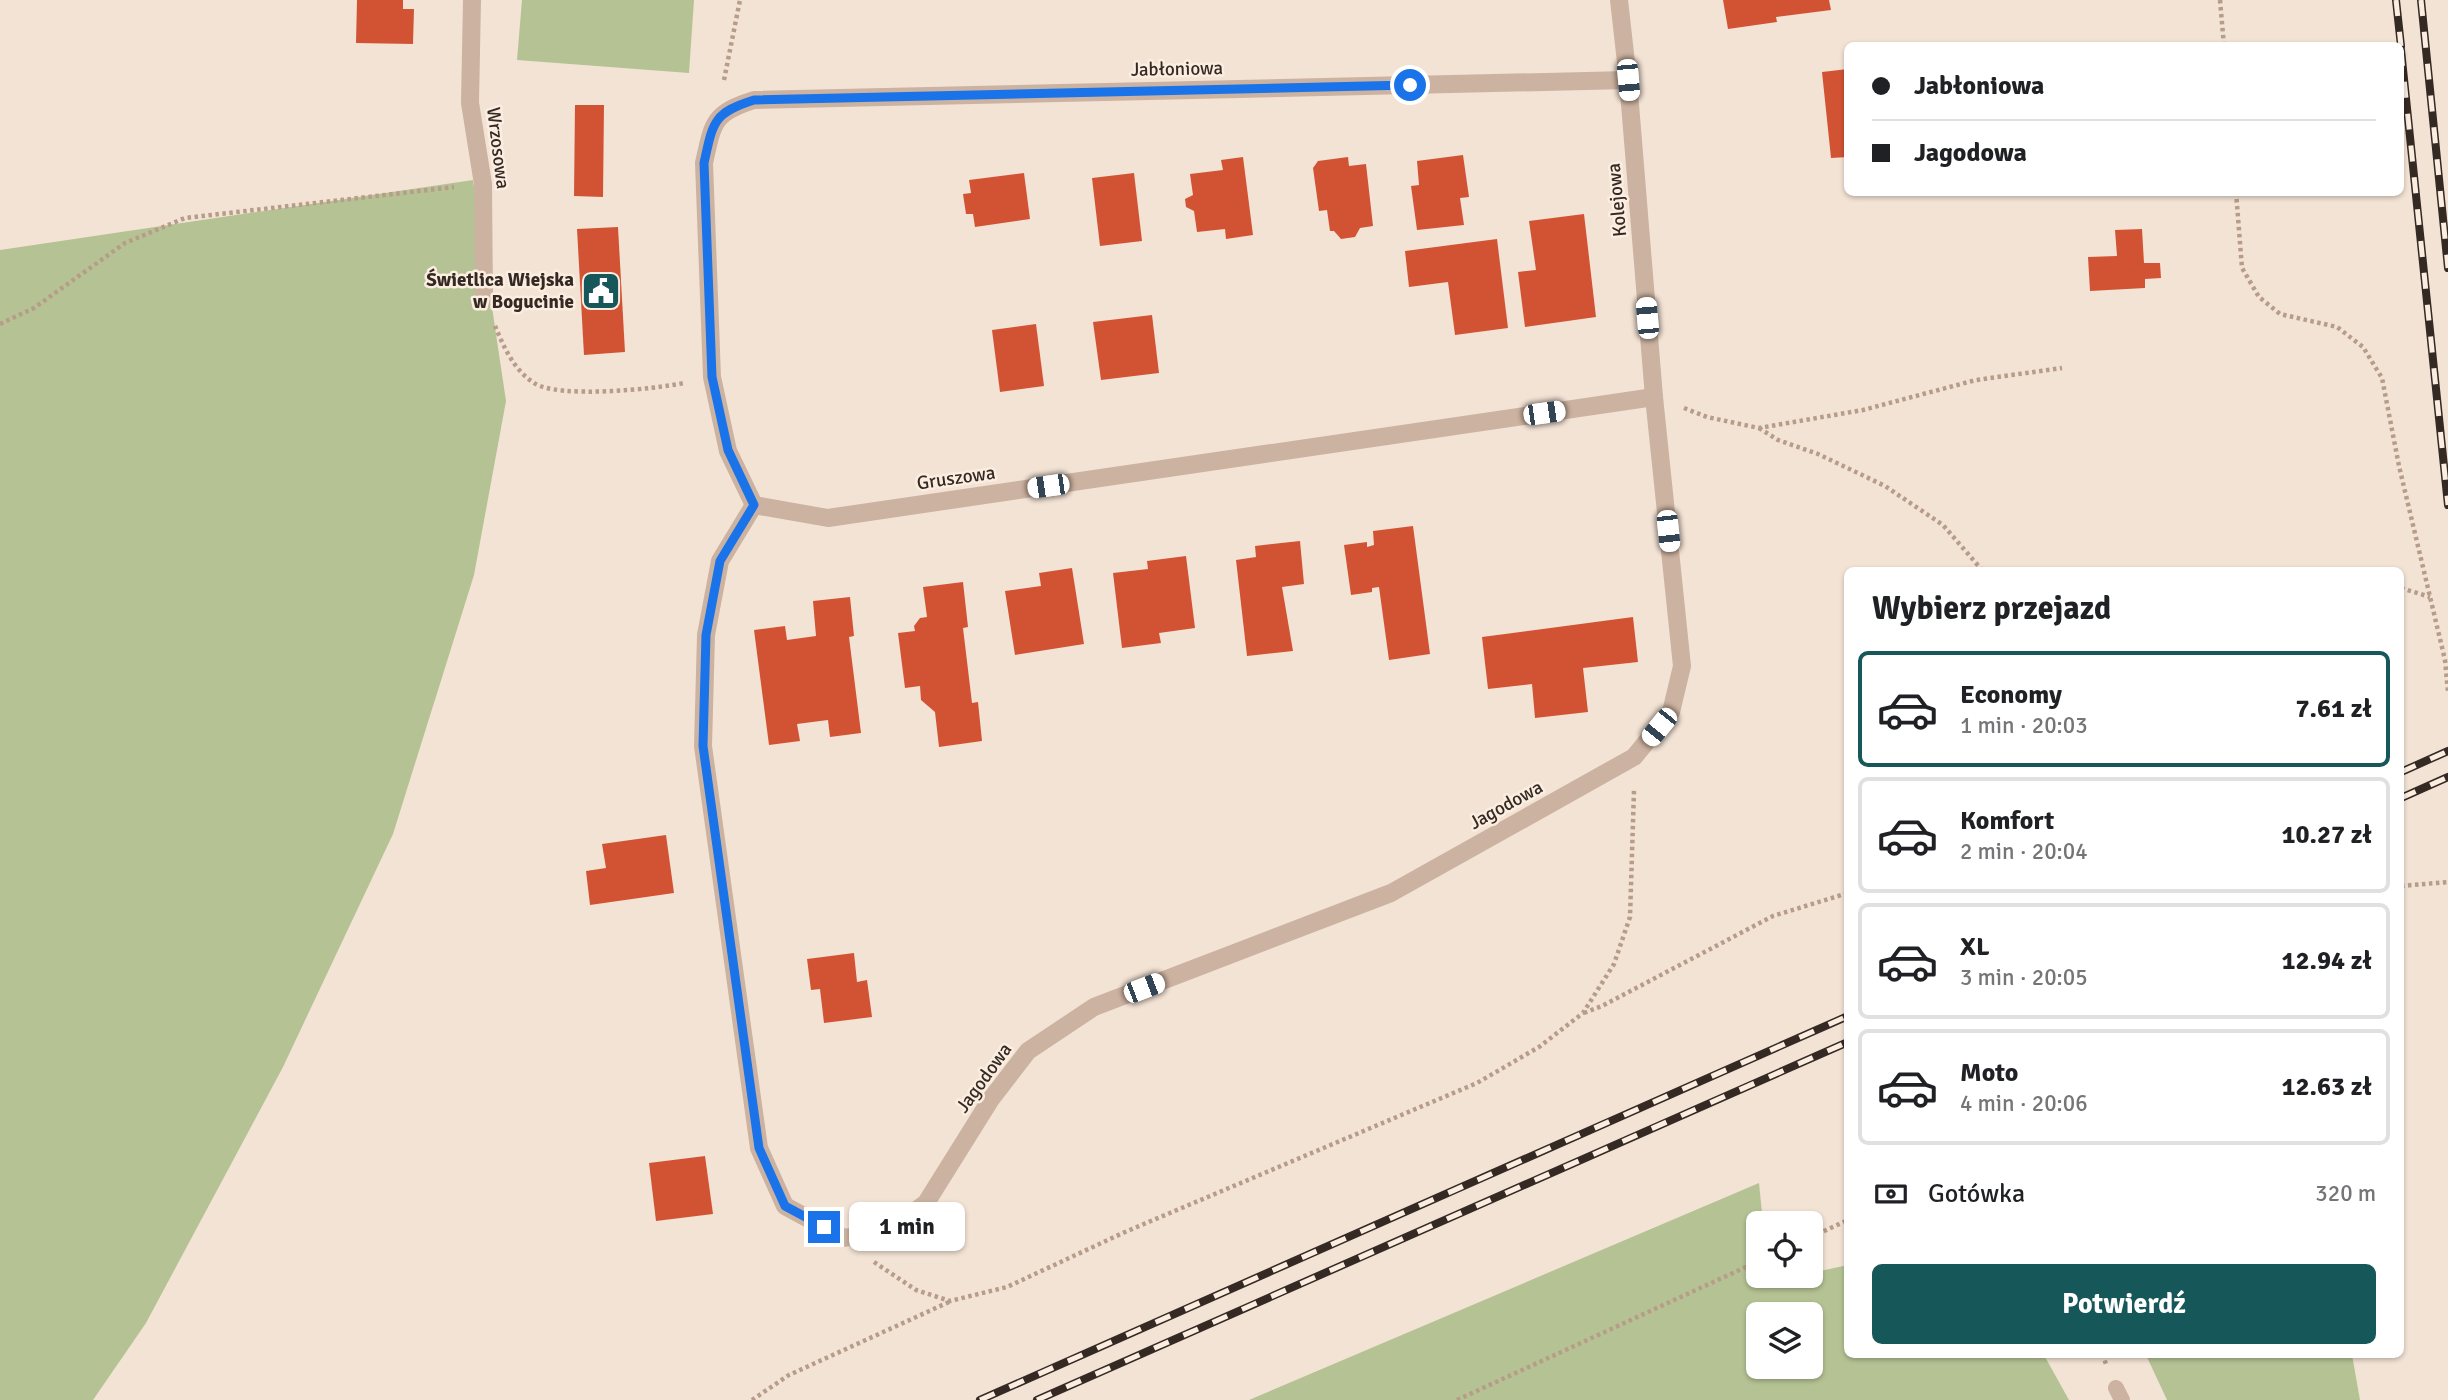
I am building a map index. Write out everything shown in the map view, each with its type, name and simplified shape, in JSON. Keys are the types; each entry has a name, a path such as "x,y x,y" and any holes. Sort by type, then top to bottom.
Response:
{"street":[{"name":"Wrzosowa","path":"472,0 470,103 483,184 484,300"},
{"name":"Kolejowa","path":"1619,0 1654,397"},
{"name":"Jabłoniowa","path":"727,108 754,100 1628,80"},
{"path":"727,108 711,130 704,163 712,377 728,450 754,505 720,561 706,635 703,746 759,1148 785,1206 844,1238"},
{"name":"Gruszowa","path":"754,505 828,518 1654,397"},
{"name":"Jagodowa","path":"844,1238 890,1230 926,1203 991,1100 1028,1051 1094,1007 1391,893 1634,757 1671,712 1682,666 1654,397"}],"path":[{"path":"727,108 722,89 740,0"},
{"path":"2220,0 2224,42"},
{"path":"0,324 34,308 125,243 185,218 483,184"},
{"path":"2236,196 2242,268 2259,297 2280,314 2337,327 2363,347 2382,378 2399,466 2445,660 2448,692"},
{"path":"484,300 509,357 535,384 570,392 667,387 712,377"},
{"path":"1759,428 1863,410 1976,380 2062,368"},
{"path":"1654,397 1707,417 1759,428 1778,440 1818,454 1885,486 1943,525 1979,567"},
{"path":"2404,589 2431,597"},
{"path":"1583,1013 1614,964 1630,917 1634,757"},
{"path":"2404,886 2448,882"},
{"path":"752,1400 789,1375 950,1301 1007,1287 1125,1232 1477,1083 1539,1047 1583,1013 1602,1006 1773,916 1844,894"},
{"path":"1823,1231 1844,1222"},
{"path":"844,1238 916,1290 950,1301"},
{"path":"1457,1400 1746,1267"}],"green space":[{"path":"522,0 694,0 689,73 517,60"},
{"path":"473,180 506,401 474,575 393,834 283,1067 146,1323 93,1400 0,1400 0,250"},
{"path":"1759,1183 1762,1211 1746,1211 1746,1288 1823,1288 1823,1270 1844,1266 1844,1358 2046,1358 2069,1400 1249,1400"},
{"path":"2147,1358 2353,1358 2360,1400 2167,1400"}],"building":[{"path":"357,0 403,0 403,9 414,9 413,44 356,43"},
{"path":"1723,0 1829,0 1831,10 1776,17 1777,22 1728,29"},
{"path":"1844,69 1844,157 1831,158 1822,72"},
{"path":"575,105 604,105 603,197 574,196"},
{"path":"1463,155 1469,197 1460,198 1464,225 1417,230 1411,186 1419,185 1417,161"},
{"path":"1243,157 1253,235 1226,239 1225,229 1197,232 1194,211 1186,207 1185,199 1193,195 1190,174 1223,170 1221,160"},
{"path":"1348,157 1349,166 1366,164 1373,226 1360,228 1355,237 1341,239 1334,231 1330,231 1327,210 1319,211 1313,168 1318,161"},
{"path":"1024,173 1030,219 975,227 973,214 966,214 963,194 971,193 969,180"},
{"path":"1134,173 1142,241 1100,246 1092,178"},
{"path":"1584,214 1596,317 1525,327 1518,272 1536,270 1529,221"},
{"name":"Świetlica Wiejska w Bogucinie","path":"618,227 625,352 584,355 577,229"},
{"path":"2142,229 2144,263 2160,263 2161,278 2145,279 2145,288 2090,291 2088,257 2117,256 2115,230"},
{"path":"1497,239 1508,328 1455,335 1448,282 1409,287 1405,251"},
{"path":"1152,315 1159,373 1101,380 1093,322"},
{"path":"1036,324 1044,386 1000,392 992,330"},
{"path":"1413,526 1430,654 1389,660 1379,587 1372,588 1372,592 1351,595 1344,545 1367,542 1367,547 1374,545 1373,531"},
{"path":"1300,541 1304,584 1282,587 1293,651 1247,656 1236,560 1256,557 1255,546"},
{"path":"1186,556 1195,628 1159,633 1161,643 1122,648 1113,573 1148,569 1147,561"},
{"path":"1072,568 1084,644 1015,655 1005,591 1041,586 1039,573"},
{"path":"963,582 968,627 963,628 972,703 978,702 982,741 939,747 935,712 921,700 920,686 905,688 898,633 915,631 914,626 920,618 927,617 923,587"},
{"path":"850,597 854,636 849,637 861,733 830,737 828,720 797,724 800,741 769,745 754,630 785,626 787,640 816,636 813,601"},
{"path":"1633,617 1638,662 1583,668 1588,712 1535,718 1532,684 1488,689 1482,637"},
{"path":"666,835 674,893 590,905 586,871 606,868 602,844"},
{"path":"854,953 857,982 867,980 872,1017 824,1023 820,989 811,990 807,959"},
{"path":"705,1156 713,1214 656,1221 649,1163"}],"railway":[{"path":"2396,0 2401,42"},
{"path":"2421,0 2448,268"},
{"path":"2404,79 2448,505"},
{"path":"2404,771 2448,751"},
{"path":"2404,797 2448,777"},
{"path":"980,1400 1844,1018"},
{"path":"1037,1400 1844,1044"}],"place":[{"name":"Świetlica Wiejska w Bogucinie","path":"601,291"}],"route":[{"path":"824,1227 785,1206 759,1148 703,746 706,635 720,561 754,505 728,450 712,377 704,163 711,130 727,108 754,100 1410,85"}]}
